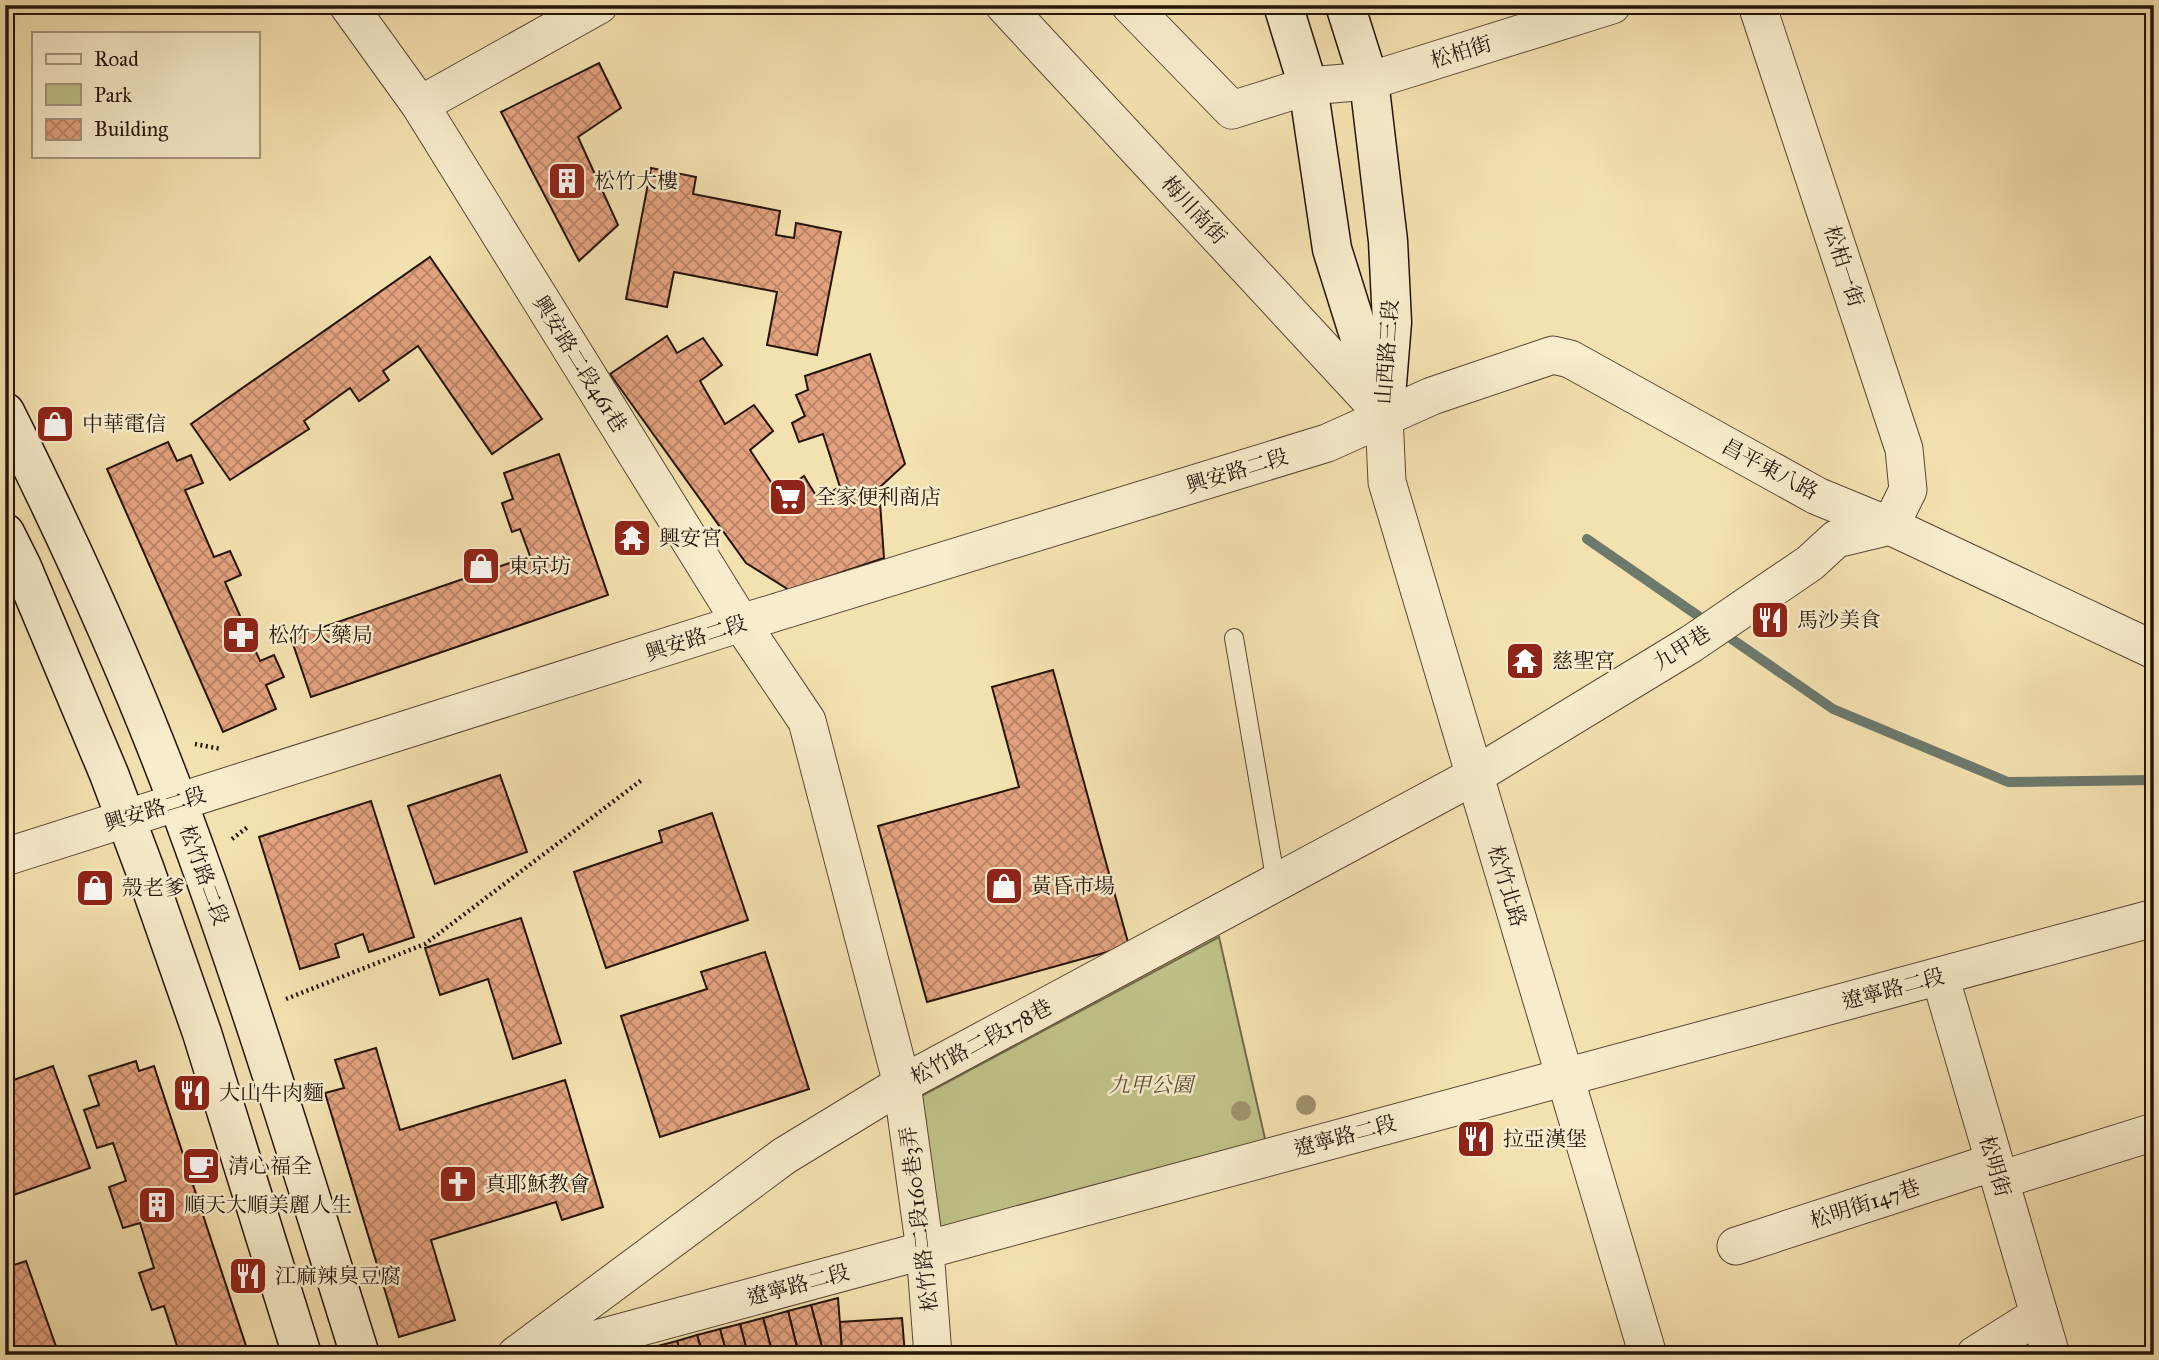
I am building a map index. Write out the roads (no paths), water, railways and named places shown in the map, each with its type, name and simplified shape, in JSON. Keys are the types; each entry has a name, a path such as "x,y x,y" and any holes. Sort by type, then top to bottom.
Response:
{"street":[{"name":"興安路二段461巷","path":"348,5 419,105 741,623 807,721 902,1084"},
{"path":"419,105 599,5"},
{"name":"梅川南街","path":"1004,5 1384,415"},
{"path":"1130,5 1232,110 1308,86"},
{"name":"山西路三段","path":"1283,5 1308,86 1332,249 1384,415"},
{"name":"山西路三段","path":"1345,5 1369,81 1388,241 1392,322 1384,415"},
{"name":"松柏街","path":"1308,86 1369,81 1612,5"},
{"name":"松柏一街","path":"1757,5 1904,449 1908,491 1890,526"},
{"name":"昌平東八路","path":"1384,415 1553,355 1570,359 1817,496 1890,526 2154,650"},
{"name":"松竹路二段","path":"5,412 81,568 178,802 375,1351"},
{"name":"興安路二段","path":"5,857 741,623 1327,443 1384,415"},
{"name":"松竹北路","path":"1384,415 1387,482 1648,1355"},
{"name":"九甲巷","path":"1475,776 1692,644 1810,563 1836,540 1890,526"},
{"path":"5,533 22,567 126,818 202,1033 302,1355"},
{"name":"松竹路二段178巷","path":"516,1355 784,1156 902,1084 1475,776"},
{"name":"遼寧路二段","path":"537,1355 624,1343 925,1250 2154,918"},
{"name":"松明街","path":"1940,976 2052,1355"},
{"name":"松竹路二段160巷3弄","path":"902,1084 925,1250 933,1355"},
{"name":"松明街147巷","path":"1736,1246 1997,1171 2154,1132"},
{"path":"1975,1355 2039,1314"}],"lane":[{"path":"1234,638 1276,883"}],"waterway":[{"path":"1587,539 1833,709 2008,782 2154,780"}],"place":[{"name":"松竹大樓","path":"567,181"},
{"name":"中華電信","path":"55,424"},
{"name":"全家便利商店","path":"788,497"},
{"name":"興安宮","path":"632,538"},
{"name":"東京坊","path":"481,566"},
{"name":"馬沙美食","path":"1770,620"},
{"name":"松竹大藥局","path":"241,635"},
{"name":"慈聖宮","path":"1525,661"},
{"name":"黃昏市場","path":"1004,886"},
{"name":"殼老爹","path":"95,888"},
{"name":"大山牛肉麵","path":"192,1093"},
{"name":"拉亞漢堡","path":"1476,1139"},
{"name":"清心福全","path":"201,1166"},
{"name":"真耶穌教會","path":"458,1184"},
{"name":"順天大順美麗人生","path":"157,1205"},
{"name":"江麻辣臭豆腐","path":"248,1276"}],"park label":[{"name":"九甲公園","path":"1151,1085"}]}
